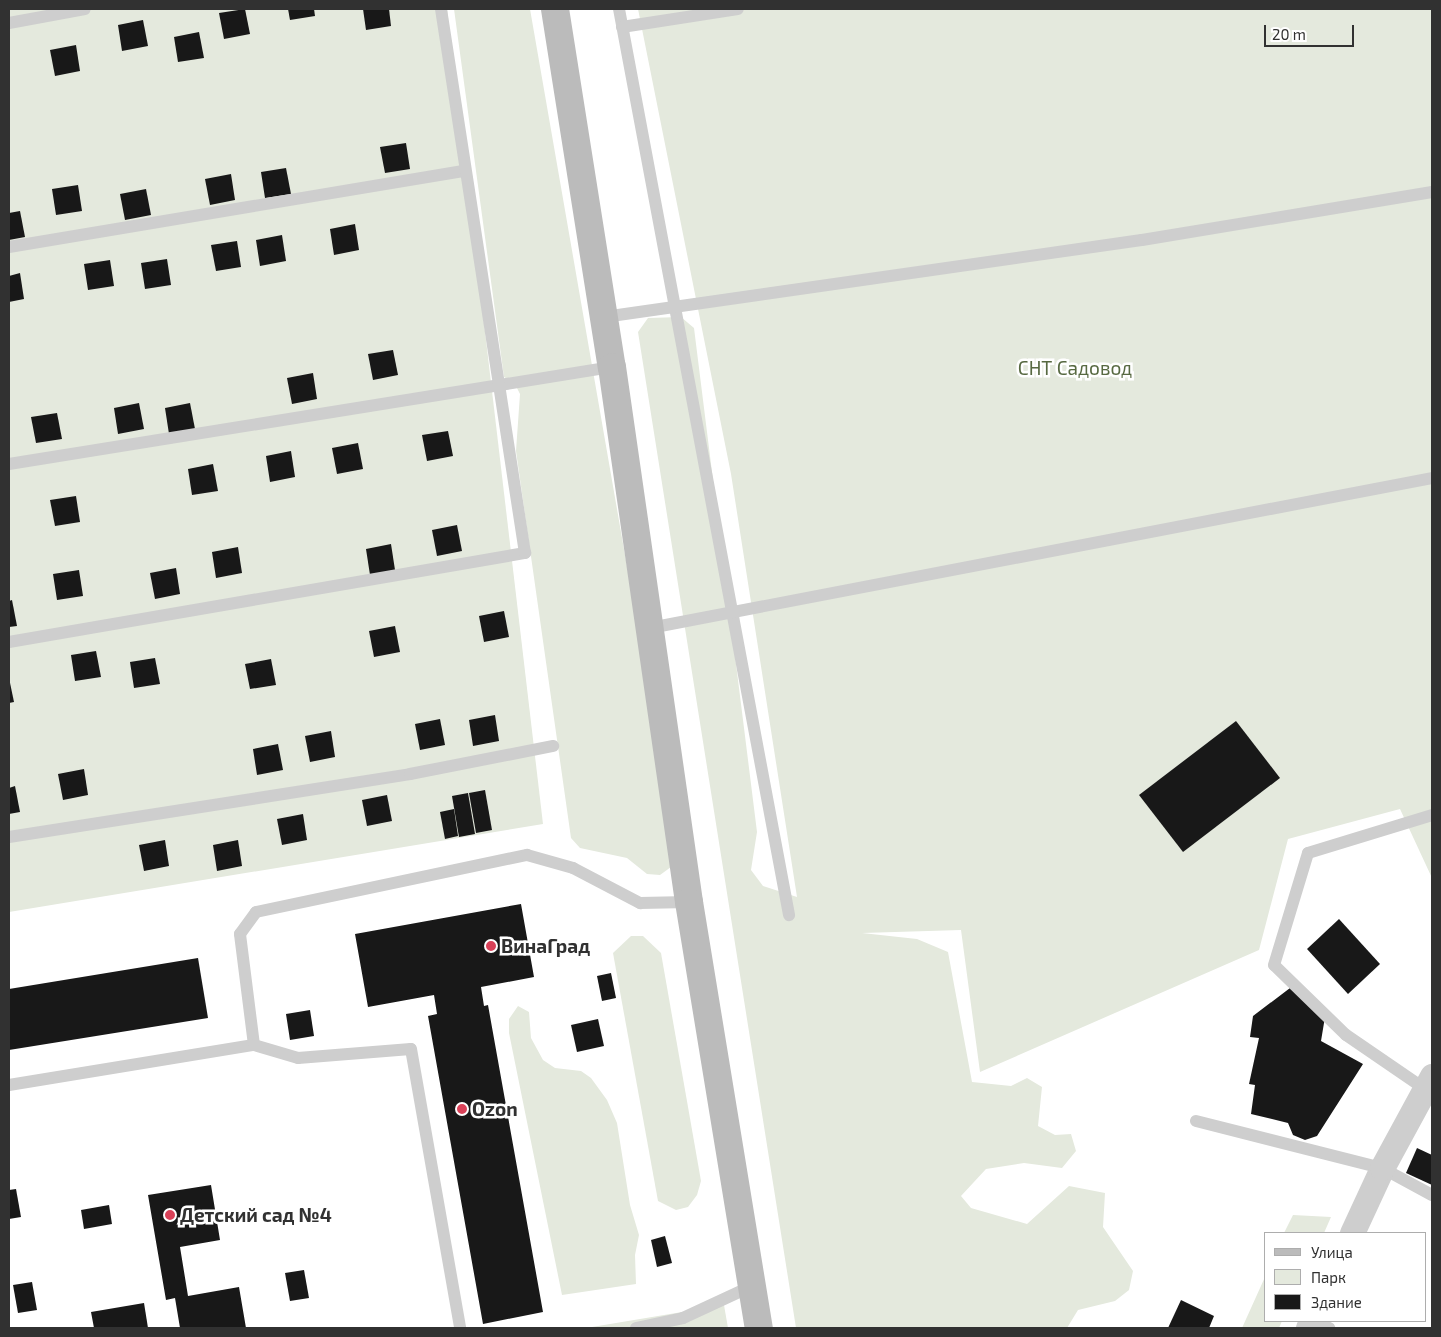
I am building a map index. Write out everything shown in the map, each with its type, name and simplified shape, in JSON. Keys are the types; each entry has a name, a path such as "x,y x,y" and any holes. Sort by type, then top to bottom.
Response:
{"street":[{"path":"555,9 612,367 689,902 759,1328"},
{"path":"1352,1232 1382,1168 1429,1083"}],"lane":[{"path":"9,23 85,9"},
{"path":"9,642 524,553 441,9"},
{"path":"619,9 789,915"},
{"path":"622,27 738,9"},
{"path":"9,247 465,171"},
{"path":"604,317 1132,241 1432,192"},
{"path":"9,464 612,367"},
{"path":"650,628 1432,478"},
{"path":"9,837 410,774 552,746"},
{"path":"1429,1083 1346,1034 1274,965 1308,853 1432,815"},
{"path":"254,1045 240,934 256,912 527,855 574,868 640,904 689,902"},
{"path":"9,1085 254,1045 298,1058 411,1049 460,1328"},
{"path":"1196,1121 1382,1168 1432,1195"},
{"path":"636,1328 684,1318 752,1286"},
{"path":"1315,1322 1329,1328"}],"green space":[{"path":"9,9 447,9 543,824 9,912"},
{"path":"454,9 530,9 677,854 671,867 660,875 647,874 627,858 580,848 571,838 516,451 520,394 515,384 504,377"},
{"name":"СНТ Садовод","path":"638,9 1432,9 1432,878 1400,809 1288,839 1259,950 980,1072 961,930 862,933 917,939 948,952 972,1082 1011,1086 1027,1078 1042,1087 1038,1126 1055,1135 1071,1134 1076,1151 1062,1168 1024,1163 986,1169 961,1196 971,1208 1027,1224 1069,1186 1105,1193 1103,1227 1133,1271 1129,1290 1115,1301 1078,1310 1067,1328 796,1328 638,332 648,318 681,317 694,328 757,832 751,870 763,886 797,897 731,474"},
{"path":"631,936 643,936 661,953 701,1181 697,1195 688,1207 676,1210 658,1201 613,953"},
{"path":"518,1006 529,1012 531,1038 543,1060 555,1068 581,1071 591,1078 607,1100 617,1123 630,1205 639,1235 635,1255 636,1284 562,1295 509,1033 509,1019"},
{"path":"1293,1215 1331,1217 1324,1232 1284,1232"},
{"path":"1264,1279 1264,1322 1282,1322 1279,1328 1242,1328"},
{"path":"724,1305 728,1328 586,1328"}],"building":[{"path":"245,9 250,34 224,39 219,13"},
{"path":"288,9 314,9 315,16 290,20"},
{"path":"363,9 389,9 391,26 366,30"},
{"path":"143,20 148,46 122,51 118,25"},
{"path":"199,32 204,58 178,62 174,37"},
{"path":"76,45 80,71 55,76 50,50"},
{"path":"406,143 410,169 385,173 380,147"},
{"path":"286,168 291,194 265,198 261,172"},
{"path":"231,174 235,200 210,205 205,179"},
{"path":"78,185 82,211 56,215 52,189"},
{"path":"146,189 151,215 125,220 120,194"},
{"path":"20,211 25,237 9,240 9,213"},
{"path":"355,224 359,250 334,255 330,229"},
{"path":"282,235 286,261 260,266 256,240"},
{"path":"237,241 241,267 216,271 211,245"},
{"path":"167,259 171,285 145,289 141,263"},
{"path":"110,260 114,286 88,290 84,264"},
{"path":"20,273 24,299 9,302 9,276"},
{"path":"393,350 398,375 373,380 368,354"},
{"path":"313,373 317,399 292,404 287,378"},
{"path":"139,403 144,429 118,434 114,408"},
{"path":"190,403 195,429 169,434 165,408"},
{"path":"57,413 62,439 36,443 31,417"},
{"path":"448,431 453,456 427,461 422,435"},
{"path":"358,443 363,469 337,474 332,448"},
{"path":"291,451 295,477 270,482 266,456"},
{"path":"213,464 218,491 192,495 188,469"},
{"path":"76,496 80,522 55,526 50,500"},
{"path":"457,525 462,551 437,556 432,530"},
{"path":"391,544 395,570 370,575 366,549"},
{"path":"238,547 242,573 216,578 212,552"},
{"path":"176,568 180,594 155,599 150,573"},
{"path":"79,570 83,596 57,600 53,574"},
{"path":"12,600 17,626 9,627 9,601"},
{"path":"504,611 509,637 484,642 479,616"},
{"path":"395,626 400,652 374,657 369,631"},
{"path":"96,651 101,677 75,681 71,655"},
{"path":"155,658 160,684 134,688 130,662"},
{"path":"271,659 276,685 250,689 245,664"},
{"path":"9,678 14,702 9,703"},
{"path":"495,715 499,741 473,746 469,720"},
{"path":"440,719 445,745 420,750 415,724"},
{"path":"1236,721 1280,778 1183,852 1139,795"},
{"path":"331,731 335,757 310,762 305,736"},
{"path":"278,744 283,770 257,775 253,749"},
{"path":"84,769 88,795 63,800 58,774"},
{"path":"15,786 20,812 9,814 9,788"},
{"path":"485,790 492,830 476,833 469,793"},
{"path":"468,793 475,834 459,837 452,796"},
{"path":"387,795 392,821 367,826 362,800"},
{"path":"454,809 458,836 445,839 440,812"},
{"path":"303,814 307,840 282,845 277,819"},
{"path":"165,840 169,866 144,871 139,845"},
{"path":"238,840 242,866 217,871 213,845"},
{"path":"521,904 534,977 481,987 484,1006 488,1005 543,1312 483,1324 428,1016 437,1014 434,995 368,1007 355,934"},
{"path":"1339,919 1380,964 1348,994 1307,949"},
{"path":"198,958 208,1018 9,1050 9,989"},
{"path":"611,973 616,998 602,1001 597,976"},
{"path":"1290,988 1325,1017 1321,1041 1363,1064 1317,1136 1305,1140 1293,1135 1288,1123 1251,1114 1255,1085 1249,1084 1259,1038 1250,1037 1253,1016"},
{"path":"310,1010 314,1036 290,1040 286,1014"},
{"path":"598,1019 604,1046 577,1052 571,1025"},
{"path":"1417,1148 1432,1155 1432,1185 1406,1173"},
{"path":"211,1185 220,1240 180,1247 188,1296 239,1287 246,1328 180,1328 175,1298 166,1300 148,1195"},
{"path":"16,1189 21,1217 9,1219 9,1190"},
{"path":"109,1205 112,1224 84,1229 81,1210"},
{"path":"665,1236 672,1263 657,1267 651,1240"},
{"path":"304,1270 309,1298 290,1301 285,1273"},
{"path":"32,1282 37,1310 18,1313 13,1285"},
{"path":"1181,1300 1214,1316 1209,1328 1168,1328"},
{"path":"144,1303 148,1328 94,1328 91,1312"}],"place":[{"name":"ВинаГрад","path":"491,946"},
{"name":"Ozon","path":"462,1109"},
{"name":"Детский сад №4","path":"170,1215"}]}
